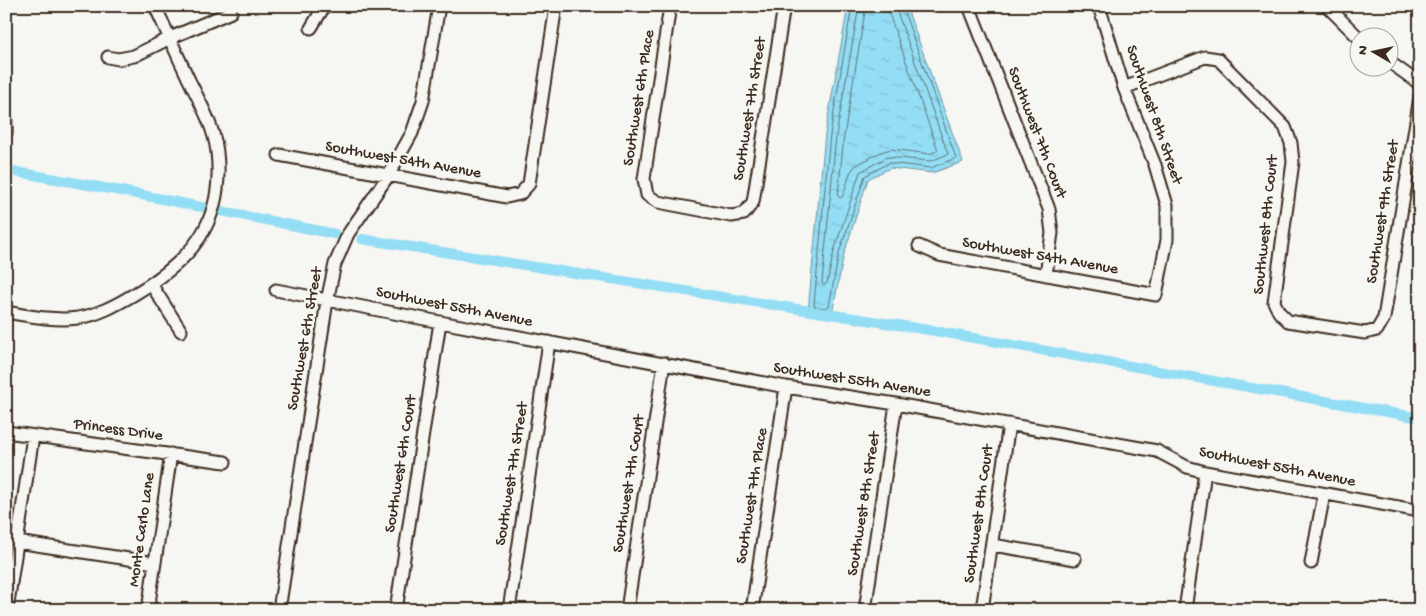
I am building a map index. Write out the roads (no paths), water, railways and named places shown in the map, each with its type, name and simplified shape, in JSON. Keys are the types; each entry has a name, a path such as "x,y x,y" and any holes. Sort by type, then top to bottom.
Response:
{"street":[{"path":"6,312 41,317 79,318 98,313 114,306 151,284 188,255 199,241 207,225 215,200 218,169 217,151 206,116 155,6"},
{"path":"311,28 322,10 322,6"},
{"name":"Southwest 6th Street","path":"279,610 327,301 335,264 348,234 388,176 412,133 423,100 439,6"},
{"name":"Southwest 54th Avenue","path":"279,155 507,197 520,194 529,184 556,6"},
{"name":"Southwest 6th Place","path":"670,6 644,179 646,195 658,202 731,216 744,214"},
{"name":"Southwest 7th Street","path":"744,214 753,202 784,6"},
{"name":"Southwest 7th Court","path":"969,6 1048,209 1052,233 1046,276"},
{"name":"Southwest 8th Street","path":"1098,6 1124,88 1155,165 1166,205 1167,240 1156,295"},
{"path":"1327,6 1349,28"},
{"path":"108,57 118,59 134,56 170,38 231,12"},
{"name":"Southwest 8th Court","path":"1124,88 1205,57 1218,59 1286,127 1291,143 1293,162 1274,302 1279,312 1288,320 1365,333 1377,330"},
{"path":"1398,68 1420,84"},
{"name":"Southwest 9th Street","path":"1377,330 1384,318 1420,96"},
{"path":"6,116 6,133"},
{"name":"Southwest 54th Avenue","path":"919,246 939,255 1156,295"},
{"path":"151,284 181,331"},
{"name":"Southwest 55th Avenue","path":"276,290 786,387 896,404 1157,451 1187,467 1205,472 1420,511"},
{"name":"Southwest 6th Court","path":"396,610 440,322"},
{"name":"Southwest 7th Street","path":"509,610 549,342"},
{"name":"Southwest 7th Court","path":"627,610 664,363"},
{"name":"Southwest 7th Place","path":"752,610 786,387"},
{"name":"Southwest 8th Street","path":"865,610 896,404"},
{"name":"Southwest 8th Court","path":"982,610 993,545 1009,424"},
{"name":"Princess Drive","path":"6,432 225,462"},
{"path":"7,610 33,436"},
{"name":"Monte Carlo Lane","path":"148,610 171,454"},
{"path":"1185,610 1205,472"},
{"path":"1311,563 1324,494"},
{"path":"17,542 155,563"},
{"path":"993,545 1075,559"}],"water":[{"path":"848,6 906,6 963,162 932,173 890,168 868,179 844,254 832,314 808,311 825,134"}],"waterway":[{"path":"6,170 335,234"},
{"path":"362,239 935,331 1420,418"}]}
